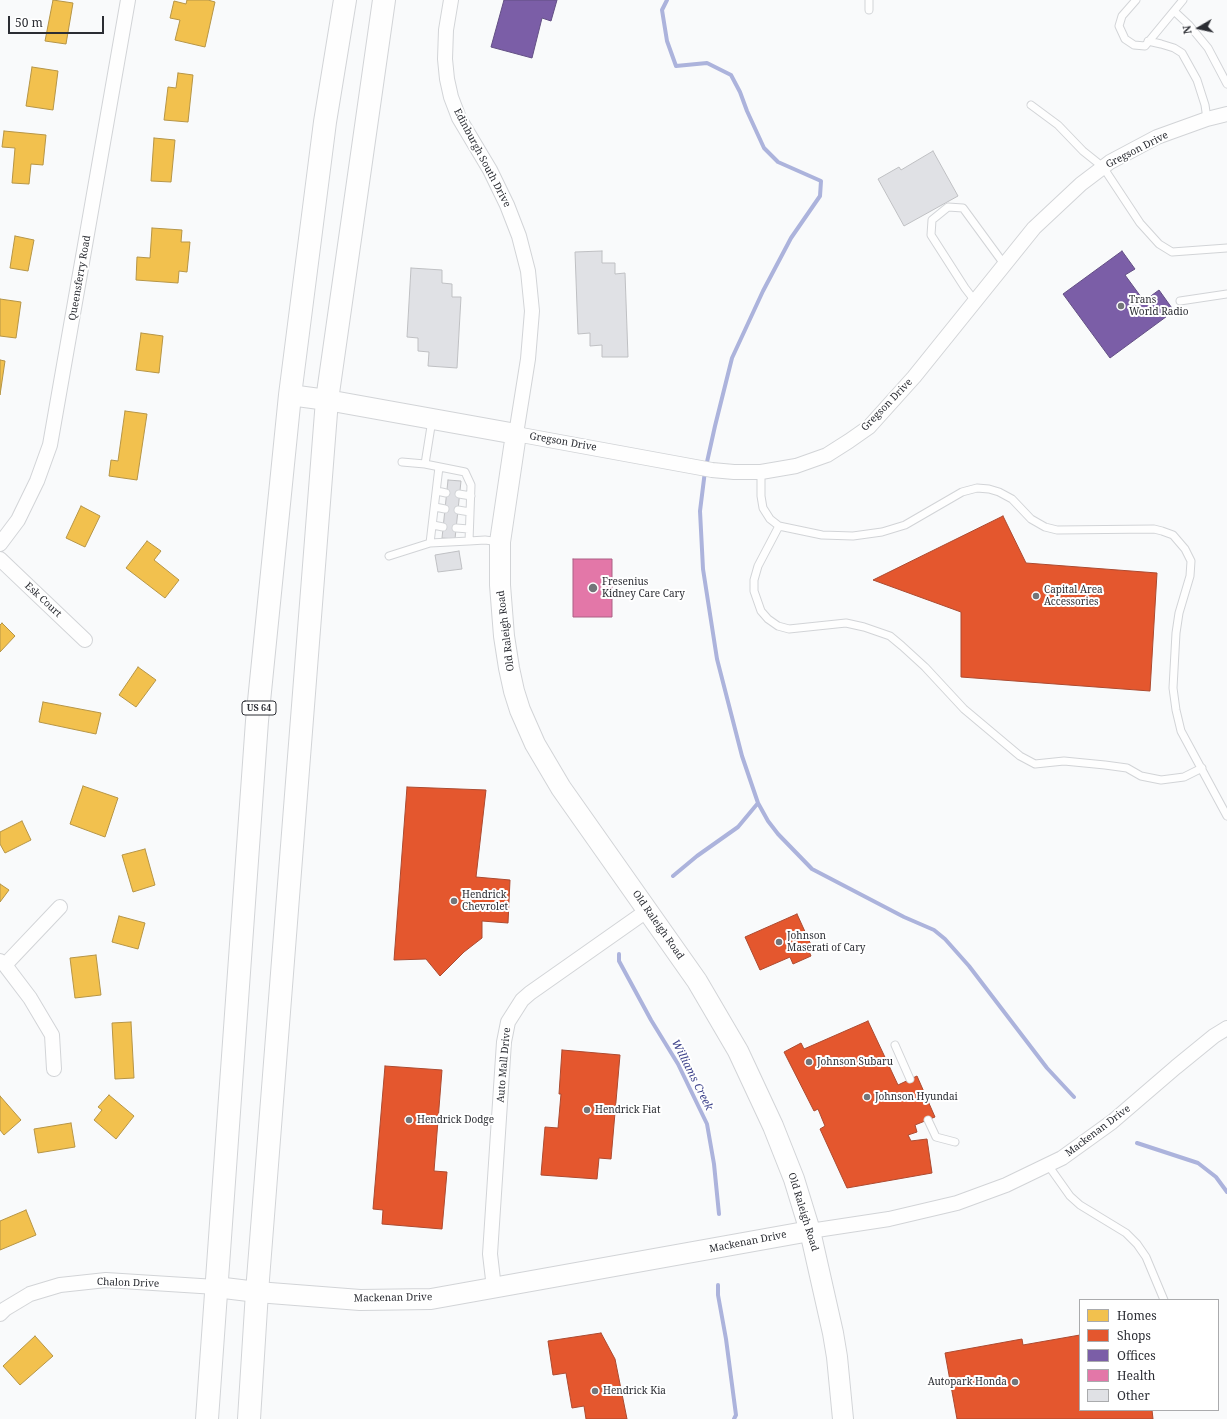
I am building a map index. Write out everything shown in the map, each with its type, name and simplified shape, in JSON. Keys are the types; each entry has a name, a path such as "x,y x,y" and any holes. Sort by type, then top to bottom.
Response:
{"highway":[{"name":"US 64","path":"207,1419 257,721 290,395 325,122 345,0"},
{"path":"248,1419 327,400 384,0"}],"street":[{"name":"Queensferry Road","path":"0,544 18,520 37,481 50,445 128,0"},
{"name":"Edinburgh South Drive","path":"452,0 446,30 445,59 451,98 459,118 490,170 507,205 519,236 528,271 532,317 528,359 516,434"},
{"name":"Gregson Drive","path":"290,395 327,400 712,470 761,472 796,466 827,455 869,427 914,377 1034,228 1081,184 1103,167 1157,137 1227,114"},
{"name":"Old Raleigh Road","path":"516,434 500,542 500,585 504,636 514,691 527,729 544,760 561,788 697,981 738,1051 773,1126 794,1180 810,1231 835,1345 844,1419"},
{"name":"Esk Court","path":"0,560 85,640"},
{"path":"54,1070 52,1035 30,998 2,963 60,907"},
{"name":"Auto Mall Drive","path":"494,1288 490,1254 504,1042 508,1022 522,1000 530,993 648,910"},
{"name":"Mackenan Drive","path":"216,1287 257,1292 360,1300 431,1299 810,1231 889,1219 957,1203 1006,1185 1062,1158 1112,1122 1182,1062 1214,1036 1227,1028"},
{"name":"Chalon Drive","path":"0,1314 5,1309 30,1294 60,1285 106,1280 216,1287"}],"lane":[{"path":"868,10 869,0"},
{"path":"1136,0 1122,16 1120,26 1125,40 1134,45 1144,46 1182,0"},
{"path":"1174,11 1189,25 1208,48 1227,84"},
{"path":"1148,42 1174,48 1182,53 1197,80 1208,119"},
{"path":"1031,105 1058,125 1083,151 1103,167 1140,223 1155,239 1172,252 1227,248"},
{"path":"975,300 965,288 931,235 932,220 948,207 964,208 1004,264"},
{"path":"1180,301 1227,294"},
{"path":"425,464 432,419"},
{"path":"402,462 425,464 465,472 471,485 469,542"},
{"path":"430,543 439,467"},
{"path":"761,472 761,496 763,508 770,519 779,526 822,535 854,536 882,532 905,525 962,492 976,488 989,489 999,492 1012,500 1031,519 1045,527 1057,530 1154,529 1162,530 1173,535 1185,549 1191,561 1190,576 1179,613 1176,633 1173,688 1176,710 1181,731 1227,816"},
{"path":"437,491 446,493"},
{"path":"460,494 471,496"},
{"path":"435,507 445,509"},
{"path":"458,510 470,512"},
{"path":"433,525 443,526"},
{"path":"779,526 758,566 754,580 756,601 761,611 768,619 778,626 789,629 846,623 864,626 890,636 925,667 964,709 1020,756 1035,764 1064,761 1106,765 1126,768 1141,776 1161,780 1184,777 1202,768"},
{"path":"456,528 469,529"},
{"path":"389,556 430,543 485,540 500,542"},
{"path":"895,1044 910,1080"},
{"path":"928,1120 936,1137 955,1142"},
{"path":"1048,1165 1070,1196 1080,1205 1126,1233 1137,1244 1146,1257 1164,1299"}],"building: Homes":[{"path":"53,0 73,3 66,44 45,41"},
{"path":"187,0 208,0 215,2 205,47 175,40 180,20 170,18 174,1 186,4"},
{"path":"32,67 58,71 53,110 26,106"},
{"path":"178,73 193,75 188,122 164,120 168,87 176,88"},
{"path":"4,131 46,135 43,165 31,164 29,184 12,183 15,148 2,147"},
{"path":"154,138 175,140 171,182 151,181"},
{"path":"152,228 182,230 181,242 190,242 187,272 179,271 178,283 136,280 137,257 150,258"},
{"path":"15,236 34,240 28,271 10,268"},
{"path":"0,299 21,302 16,338 0,336"},
{"path":"141,333 163,336 159,373 136,370"},
{"path":"0,360 5,361 0,395"},
{"path":"125,411 147,414 137,480 109,476 111,460 118,461"},
{"path":"81,506 100,516 85,547 66,538"},
{"path":"147,541 161,551 154,560 179,580 165,598 126,568"},
{"path":"2,623 15,636 0,652 0,625"},
{"path":"138,667 156,680 136,707 119,695"},
{"path":"43,702 101,713 96,734 39,722"},
{"path":"83,786 118,798 105,837 70,824"},
{"path":"22,821 31,840 5,853 0,844 0,832"},
{"path":"145,849 155,885 133,892 122,855"},
{"path":"0,884 9,890 0,902"},
{"path":"119,916 145,923 138,949 112,942"},
{"path":"96,955 101,995 75,998 70,958"},
{"path":"131,1022 134,1078 115,1079 112,1023"},
{"path":"109,1095 134,1116 116,1139 94,1120 102,1110 98,1107"},
{"path":"0,1096 21,1120 4,1135 0,1130"},
{"path":"71,1123 75,1147 38,1153 34,1129"},
{"path":"26,1210 36,1235 0,1250 0,1221"},
{"path":"35,1336 53,1356 20,1385 3,1366"}],"building: Shops":[{"name":"Capital Area Accessories","path":"1003,516 1026,563 1157,573 1150,691 961,677 961,612 873,580"},
{"name":"Hendrick Chevrolet","path":"407,787 486,790 476,877 510,880 508,923 482,921 482,938 464,952 440,976 426,959 394,960"},
{"name":"Johnson Maserati of Cary","path":"797,914 812,947 808,949 811,956 793,964 790,957 760,970 745,937"},
{"name":"Johnson Hyundai","path":"868,1021 898,1085 917,1076 935,1117 915,1125 917,1132 908,1135 911,1141 927,1139 932,1173 847,1188 820,1129 825,1126 818,1109 814,1111 784,1052 801,1043 804,1049"},
{"name":"Hendrick Fiat","path":"562,1050 620,1055 611,1159 599,1158 597,1179 541,1175 545,1127 558,1128 561,1094 559,1094"},
{"name":"Hendrick Dodge","path":"385,1066 442,1070 434,1171 447,1172 442,1229 382,1224 383,1210 373,1209"},
{"name":"Hendrick Kia","path":"601,1333 615,1359 627,1419 586,1419 584,1406 572,1408 566,1373 553,1375 548,1341"},
{"name":"Autopark Honda","path":"1079,1335 1079,1411 1152,1411 1153,1419 957,1419 945,1353 1022,1339 1023,1345"}],"building: Offices":[{"path":"504,0 557,0 551,21 542,18 532,58 491,47"},
{"name":"Trans World Radio","path":"1122,251 1135,269 1125,275 1144,301 1159,290 1174,311 1110,358 1063,294"}],"building: Health":[{"name":"Fresenius Kidney Care Cary","path":"573,559 612,559 612,617 573,617"}],"building: Other":[{"path":"933,151 958,196 904,226 878,179 899,167 901,170"},
{"path":"602,251 602,263 615,263 615,274 625,273 628,357 602,357 602,345 590,346 590,333 578,334 575,252"},
{"path":"411,268 442,270 442,283 452,284 452,297 461,297 457,368 428,366 429,352 418,351 418,338 407,337"},
{"path":"448,480 461,481 455,539 442,538"},
{"path":"459,551 462,569 438,572 435,555"}],"waterway":[{"path":"667,0 662,10 667,41 676,66 707,63 731,75 764,148 778,162 821,181 820,196 791,238 763,291 732,358 705,471 700,511 703,569 717,659 742,756 758,803 768,821 778,834 812,869 904,917 934,930 945,939 969,966 1047,1068 1074,1097"},
{"name":"Williams Creek","path":"673,876 697,856 738,827 758,803"},
{"name":"Williams Creek","path":"619,954 619,961 651,1020 678,1064 707,1124 714,1164 719,1214"},
{"path":"1137,1143 1198,1163 1216,1177 1227,1192"},
{"name":"Williams Creek","path":"718,1285 718,1295 726,1339 736,1415 734,1419"}],"place":[{"name":"Trans World Radio","path":"1121,306"},
{"name":"Fresenius Kidney Care Cary","path":"593,588"},
{"name":"Capital Area Accessories","path":"1036,596"},
{"name":"Hendrick Chevrolet","path":"454,901"},
{"name":"Johnson Maserati of Cary","path":"779,942"},
{"name":"Johnson Subaru","path":"809,1062"},
{"name":"Johnson Hyundai","path":"867,1097"},
{"name":"Hendrick Fiat","path":"587,1110"},
{"name":"Hendrick Dodge","path":"409,1120"},
{"name":"Autopark Honda","path":"1015,1382"},
{"name":"Hendrick Kia","path":"595,1391"}]}
